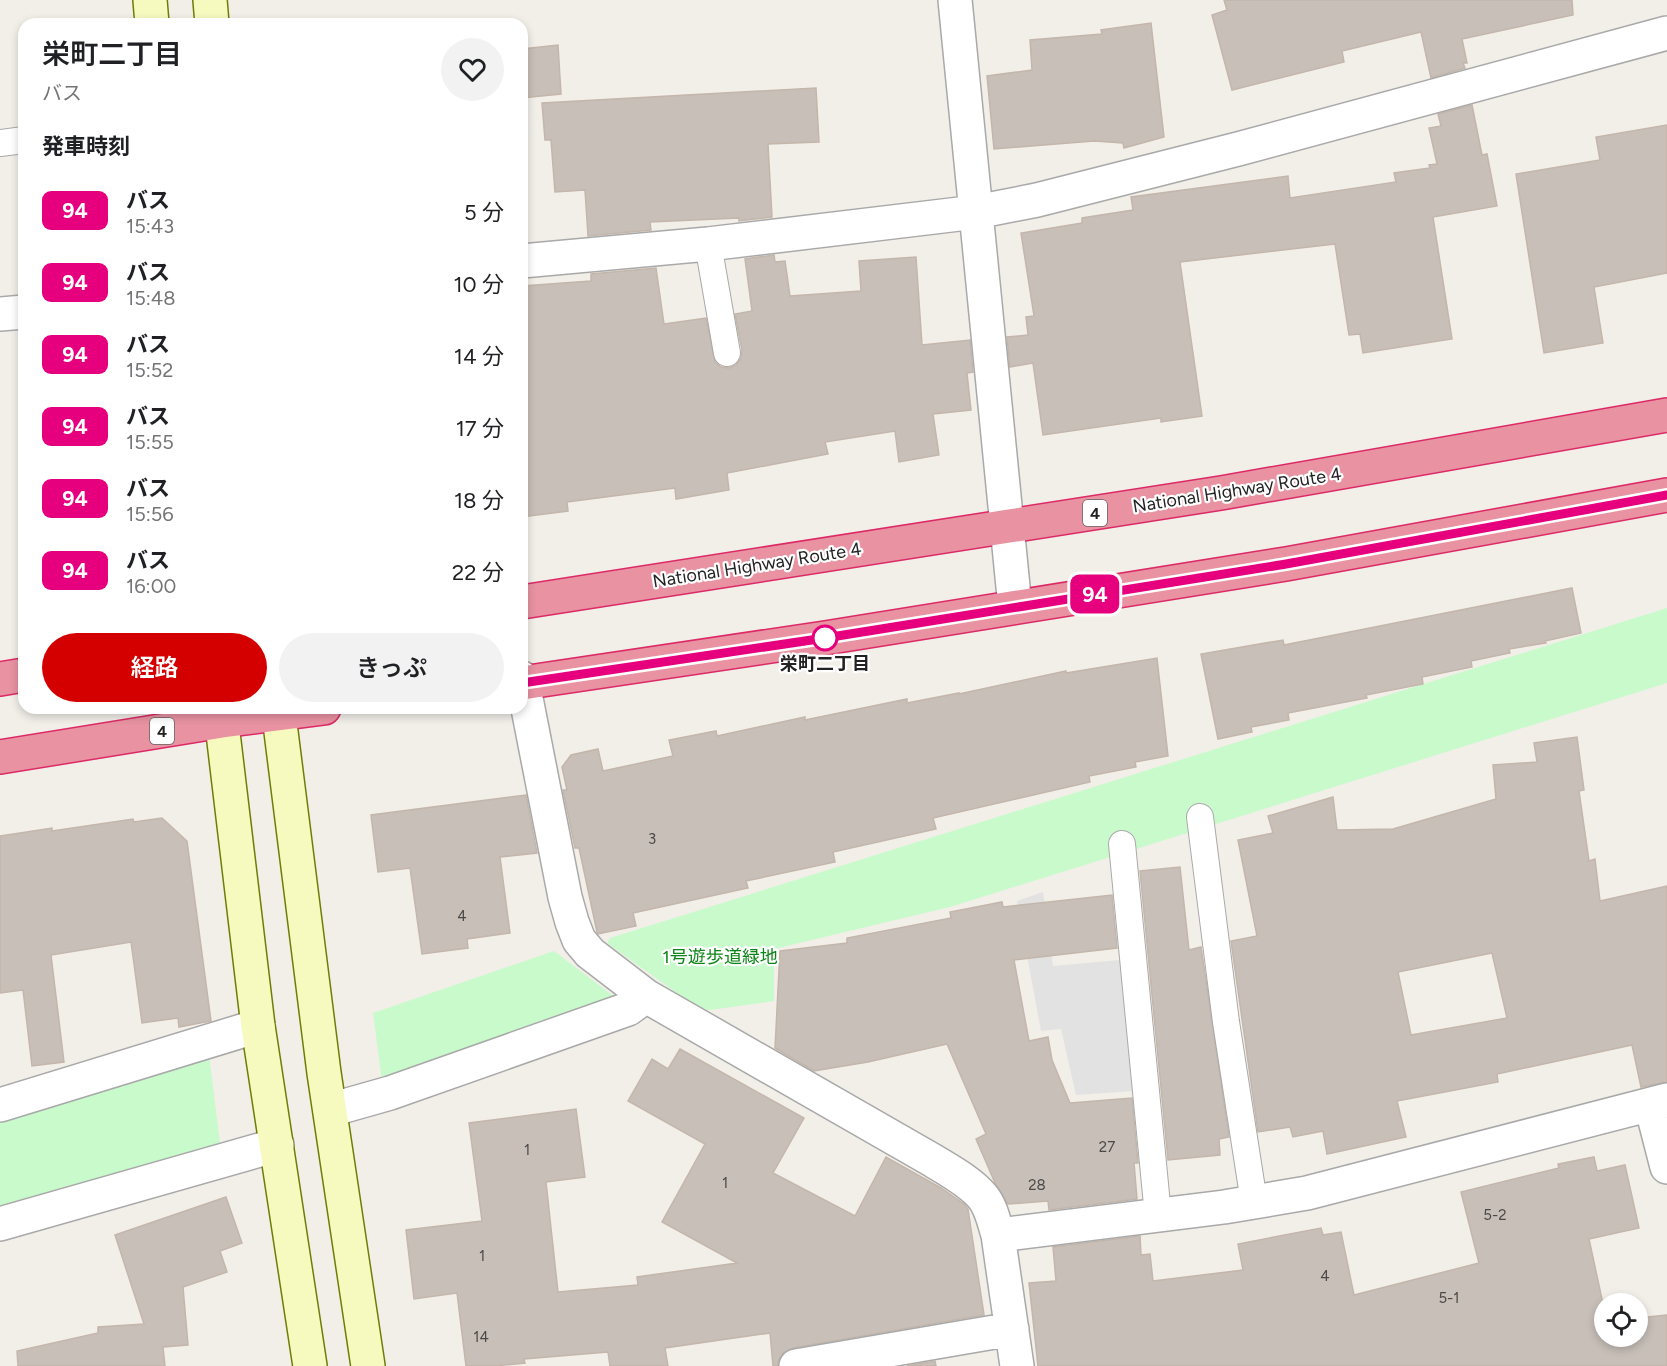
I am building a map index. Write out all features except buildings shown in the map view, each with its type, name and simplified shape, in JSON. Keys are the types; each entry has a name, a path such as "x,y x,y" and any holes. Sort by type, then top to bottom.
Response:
{"highway":[{"name":"National Highway Route 4","path":"528,601 1221,493 1667,415"},
{"path":"528,682 814,640 1286,564 1667,495"},
{"path":"0,679 18,676"},
{"name":"4","path":"0,757 221,714"}],"street":[{"path":"150,0 152,18"},
{"path":"210,0 212,18"},
{"path":"955,0 1014,607"},
{"path":"528,260 708,243 976,212 1037,200 1238,149 1667,33"},
{"path":"0,314 18,312"},
{"path":"528,713 565,897 579,940 590,953 646,996 962,1179 982,1196 993,1217 998,1235 1017,1366"},
{"path":"221,714 258,1026 310,1366"},
{"path":"278,714 330,1110 368,1366"},
{"path":"330,1110 390,1093 628,1009 646,996"},
{"path":"0,1105 258,1026"},
{"path":"998,1235 1307,1193 1659,1103 1667,1167"},
{"path":"0,1224 277,1145"},
{"path":"796,1366 1012,1329"}],"lane":[{"path":"0,143 18,141"},
{"path":"708,243 727,353"},
{"path":"1200,817 1226,1022 1254,1202"},
{"path":"1122,844 1158,1215"}],"green space":[{"name":"1号遊歩道緑地","path":"1667,608 1667,683 950,907 774,949 774,1001 710,1010 699,1009 607,943 610,938"},
{"path":"554,951 616,998 383,1089 373,1013"},
{"path":"209,1055 220,1143 0,1207 0,1120"}],"shaded area":[{"path":"1043,892 1053,966 1120,960 1134,1091 1076,1095 1061,1029 1041,1031 1017,901"}],"bus line":[{"name":"94","path":"528,682 825,638 1286,564 1667,495"}],"place":[{"name":"栄町二丁目","path":"825,638"}]}
